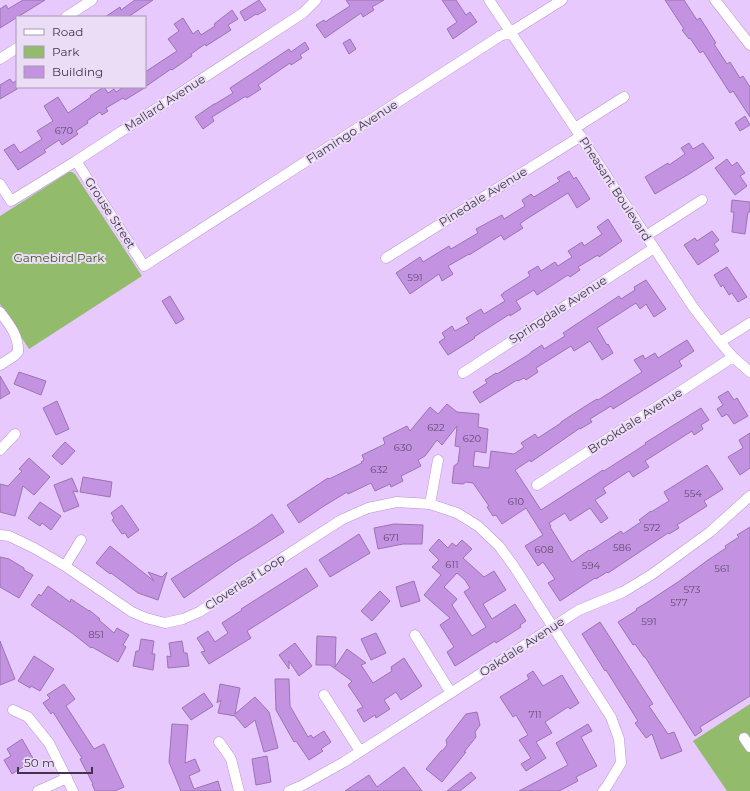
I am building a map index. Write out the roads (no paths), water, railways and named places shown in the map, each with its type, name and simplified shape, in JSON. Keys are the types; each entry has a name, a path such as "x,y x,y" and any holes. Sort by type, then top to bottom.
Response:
{"street":[{"path":"68,16 92,0"},
{"name":"Mallard Avenue","path":"0,184 11,201 76,161 303,13 316,0"},
{"name":"Pheasant Boulevard","path":"489,0 693,307 720,342 750,372"},
{"name":"Flamingo Avenue","path":"144,266 500,36 511,32 562,0"},
{"path":"715,0 750,45"},
{"path":"0,59 16,49"},
{"name":"Pinedale Avenue","path":"386,258 578,132 624,96"},
{"name":"Grouse Street","path":"76,161 144,266"},
{"path":"646,236 702,200"},
{"name":"Springdale Avenue","path":"463,373 654,248"},
{"path":"0,312 16,335 18,352 0,365"},
{"path":"720,342 750,323"},
{"name":"Brookdale Avenue","path":"537,485 734,357"},
{"path":"0,450 15,434"},
{"path":"430,504 438,460"},
{"name":"Oakdale Avenue","path":"289,791 303,785 344,762 579,610 623,592 651,575 710,532 750,496"},
{"name":"Cloverleaf Loop","path":"0,535 9,536 34,548 65,566 132,612 146,618 165,623 182,619 198,612 334,524 368,508 397,502 430,504 457,513 478,526 499,546 513,565 611,717 619,739 621,763 603,791"},
{"path":"65,566 81,540"},
{"path":"415,635 451,692"},
{"path":"324,695 360,751"},
{"path":"13,710 28,717 49,743 73,791"},
{"path":"219,742 231,759 239,791"},
{"path":"38,791 67,778"}],"park label":[{"name":"Gamebird Park","path":"59,258"}]}
